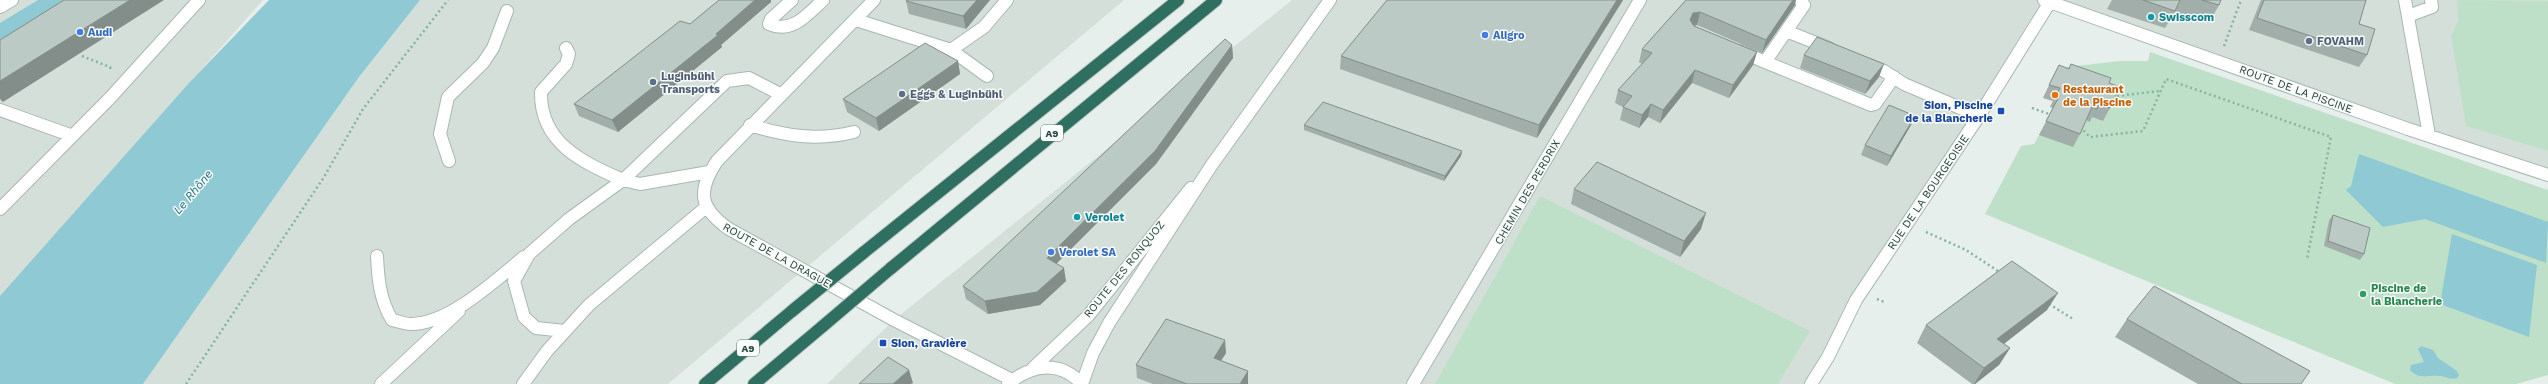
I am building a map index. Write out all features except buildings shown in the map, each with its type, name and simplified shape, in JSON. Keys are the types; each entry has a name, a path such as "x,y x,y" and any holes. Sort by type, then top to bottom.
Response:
{"highway":[{"name":"A9","path":"705,384 863,253 1178,0"},
{"name":"A9","path":"754,384 890,269 1216,0"}],"street":[{"path":"0,7 12,0"},
{"path":"0,209 70,135 110,98 199,0"},
{"path":"792,0 771,19 769,24 776,29 786,29 794,25 823,0"},
{"path":"522,384 565,331 589,306 705,208 703,190 709,172 750,125 856,20 874,0"},
{"path":"951,50 984,27 1007,0"},
{"name":"ROUTE DES RONQUOZ","path":"1082,384 1093,353 1109,323 1182,213 1211,166 1330,0"},
{"name":"CHEMIN DES PERDRIX","path":"1413,384 1640,0"},
{"path":"1765,62 1804,6 1800,0"},
{"path":"2405,0 2429,136"},
{"path":"2408,16 2432,7 2431,0"},
{"name":"ROUTE DE LA PISCINE","path":"2047,1 2429,136 2548,175"},
{"name":"RUE DE LA BOURGEOISIE","path":"1811,384 1828,357 1858,296 1979,116 2047,1"},
{"path":"449,161 440,134 448,97 483,63 493,48 508,11"},
{"path":"856,20 951,50 987,76"},
{"path":"1786,31 1842,54"},
{"path":"1730,47 1871,105 1875,104 1894,77"},
{"path":"566,48 569,54 566,64 541,92 541,111 547,127 566,147 592,167 622,180 640,184 709,172"},
{"path":"1856,59 1894,77 1904,84 1979,116"},
{"path":"377,256 378,290 383,306 392,320 411,324 437,318 478,292 528,254 569,218 622,180 727,81 739,76 752,78 780,94"},
{"path":"0,110 70,135"},
{"path":"750,125 777,134 800,137 821,138 854,132"},
{"name":"ROUTE DES RONQUOZ","path":"1034,368 1088,316 1170,211 1211,166"},
{"name":"ROUTE DE LA DRAGUE","path":"705,208 716,220 729,229 1010,382"},
{"path":"528,254 514,281 524,317 536,328 565,331"},
{"path":"381,384 478,292"},
{"path":"1010,382 1034,368 1048,366 1062,369 1074,375 1082,384"}],"path":[{"path":"186,384 324,177 363,109 448,0"},
{"path":"2218,61 2241,0"},
{"path":"82,56 110,67 111,71 106,77"},
{"path":"2076,124 2090,137 2143,131 2166,78 2331,137 2307,259"},
{"path":"2117,96 2161,91"},
{"path":"2032,108 2058,117"},
{"path":"1926,232 1966,250 2006,276"},
{"path":"2046,302 2073,319"}],"shaded area":[{"path":"0,0 263,0 0,297"},
{"path":"420,0 1124,0 668,384 143,384 359,77"},
{"path":"1292,0 2548,0 2548,175 2050,2 1911,217 1811,384 827,384 894,320"}],"green space":[{"path":"2457,0 2548,1 2548,151 2466,126 2451,36 2458,21"},
{"name":"Piscine de la Blancherie","path":"2150,52 2548,190 2548,375 2516,384 2395,384 1985,214 2021,146 2034,144 2048,119 2062,111 2050,107 2053,101 2043,98 2052,78 2067,67 2120,61 2148,61"},
{"path":"1540,196 1810,331 1778,384 1435,384"}],"water":[{"name":"Le Rhône","path":"269,0 420,0 359,77 143,384 0,384 0,296 189,83"},
{"path":"2359,154 2548,222 2546,263 2425,219 2383,227 2346,190 2351,186"},
{"path":"2452,234 2537,265 2529,337 2440,304"},
{"path":"2421,346 2433,350 2438,358 2457,371 2459,375 2457,378 2452,379 2439,376 2420,376 2410,370 2411,365 2424,362 2418,349"}],"waterway":[{"path":"0,32 53,0"}],"place":[{"name":"Swisscom","path":"2151,17"},
{"name":"Audi","path":"80,32"},
{"name":"Aligro","path":"1485,35"},
{"name":"FOVAHM","path":"2309,41"},
{"name":"Luginbühl Transports","path":"653,82"},
{"name":"Eggs & Luginbühl","path":"902,94"},
{"name":"Restaurant de la Piscine","path":"2055,95"},
{"name":"Sion, Piscine de la Blancherie","path":"2001,111"},
{"name":"Verolet","path":"1077,217"},
{"name":"Verolet SA","path":"1051,252"},
{"name":"Piscine de la Blancherie","path":"2363,294"},
{"name":"Sion, Gravière","path":"883,343"}]}
